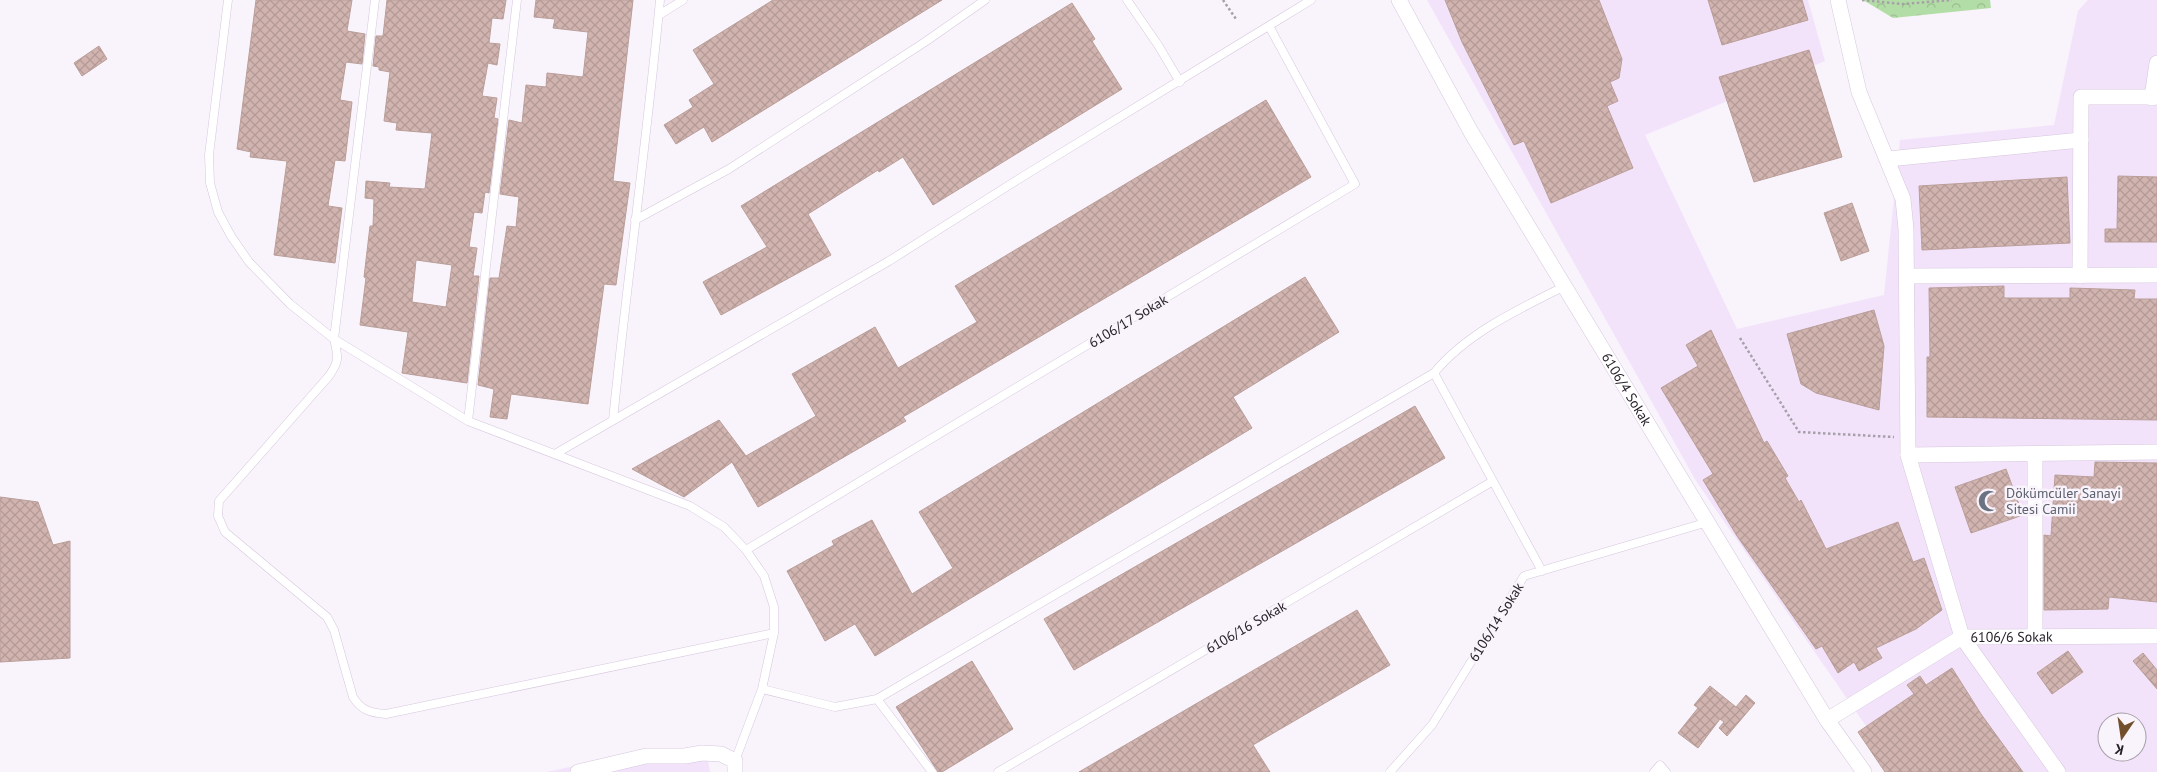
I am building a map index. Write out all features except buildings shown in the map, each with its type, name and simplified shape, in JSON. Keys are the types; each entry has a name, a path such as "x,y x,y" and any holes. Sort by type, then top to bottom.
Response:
{"street":[{"name":"6106/4 Sokak","path":"1399,0 1471,132 1828,720 1864,772"},
{"path":"1838,0 1859,92 1903,199 1906,230 1908,455 1962,637 2058,772"},
{"path":"2080,276 2081,97 2154,98 2157,63"},
{"path":"1888,159 2081,140"},
{"path":"1906,276 2157,275"},
{"path":"1908,455 2157,452"},
{"path":"2035,454 2035,637"},
{"name":"6106/6 Sokak","path":"1828,720 1962,637 2157,636"},
{"path":"578,772 646,756 685,756 702,753 721,754 735,767"}],"lane":[{"path":"228,0 209,155 210,182 218,212 231,236 249,262 290,304 334,339 468,421 690,506 724,527 746,550 764,576 774,607 774,633 762,688 735,767"},
{"path":"375,0 334,339 338,357 337,364 329,376 219,501 219,523 230,538 327,617 334,630 353,697 364,710 386,714 774,633"},
{"path":"468,421 517,0"},
{"path":"613,420 660,0"},
{"path":"659,15 683,0"},
{"path":"635,220 729,169 926,42 985,0"},
{"path":"1127,0 1158,45 1180,82"},
{"path":"555,454 889,261 1311,0"},
{"name":"6106/17 Sokak","path":"746,550 1355,184 1269,26"},
{"path":"762,688 835,707 877,699 1434,373 1447,357 1470,340 1518,310 1565,286"},
{"path":"1434,373 1542,571"},
{"name":"6106/16 Sokak","path":"998,772 1493,481"},
{"name":"6106/14 Sokak","path":"1390,772 1432,726 1524,576 1708,522"},
{"path":"877,699 932,772"},
{"path":"1654,772 1660,765 1666,772"}],"path":[{"path":"1223,0 1236,19"},
{"path":"1862,0 1903,4 1952,0"},
{"path":"1740,338 1799,432 1908,438"}],"shaded area":[{"path":"1427,0 1808,0 1825,61 1645,135 1737,329 1884,295 1900,140 2054,125 2078,11 2088,0 2157,0 2157,772 1898,772 1696,481"},
{"path":"706,748 710,772 547,772 624,755"}],"green space":[{"path":"1863,0 1990,0 1991,8 1893,18"}],"place":[{"name":"Dökümcüler Sanayi Sitesi Camii","path":"1989,501"}]}
